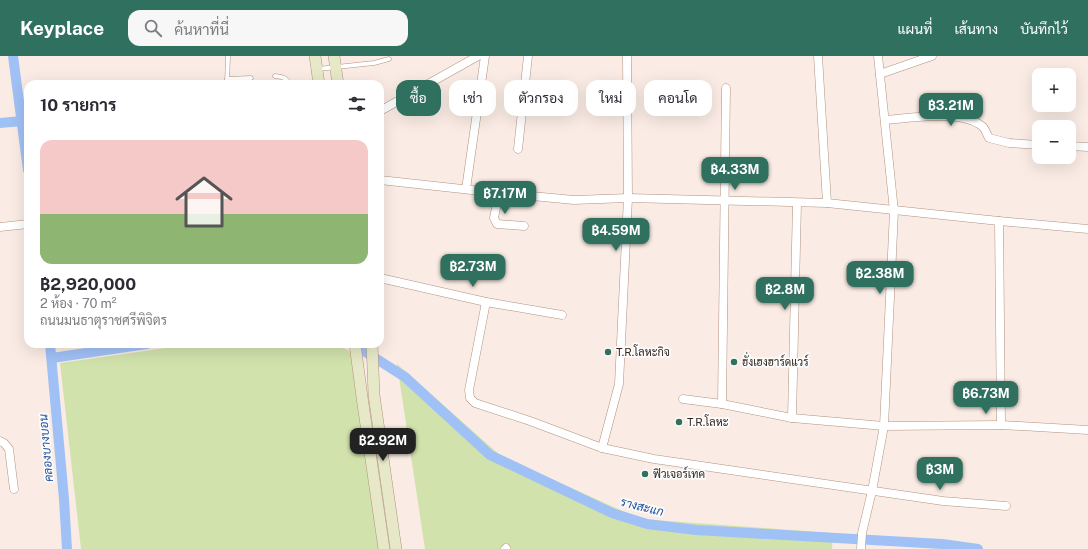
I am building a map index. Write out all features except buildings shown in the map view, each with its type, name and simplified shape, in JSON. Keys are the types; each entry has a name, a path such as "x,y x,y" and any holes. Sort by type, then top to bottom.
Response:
{"street":[{"path":"316,56 318,80"},
{"path":"466,189 484,56"},
{"path":"518,149 528,56"},
{"path":"602,448 619,384 628,198 627,56"},
{"path":"818,56 828,204"},
{"path":"861,549 862,534 872,491 884,426 894,211 878,56"},
{"path":"880,74 932,56"},
{"path":"384,109 473,57"},
{"path":"335,61 337,80"},
{"path":"722,404 726,88"},
{"path":"885,120 947,116 966,119 984,128 989,138 1010,143 1032,145"},
{"path":"1076,146 1088,147"},
{"path":"384,180 574,200 628,198 828,204 1088,229"},
{"path":"498,193 494,218 497,224 524,226"},
{"path":"792,418 797,203"},
{"path":"999,221 1001,425"},
{"path":"0,227 24,224"},
{"path":"384,279 486,302 562,315"},
{"path":"486,302 469,390 470,398 475,403 530,421 602,448 654,459 943,501 1006,506"},
{"path":"356,348 359,378 384,549"},
{"path":"373,348 374,390 396,549"},
{"path":"362,397 374,390"},
{"path":"682,399 722,404 792,418 884,426 1001,425 1088,430"},
{"path":"0,441 9,449 14,489"}],"lane":[{"path":"227,80 228,56"},
{"path":"317,70 335,61 374,63 388,59"},
{"path":"275,76 286,78 287,80"},
{"path":"239,80 251,78"}],"green space":[{"path":"166,348 344,348 353,353 379,549 81,549 60,363"},
{"path":"397,364 501,456 640,519 833,533 832,549 425,549"}],"waterway":[{"name":"คลองบางบอน","path":"13,56 24,140"},
{"path":"0,123 22,121"},
{"name":"คลองบางบอน","path":"50,348 67,549"},
{"name":"รางสะแก","path":"52,358 120,348"},
{"name":"รางสะแก","path":"359,348 405,377 490,455 612,513 647,524 696,530 942,544 978,549"}],"place":[{"name":"T.R.โลหะกิจ","path":"608,352"},
{"name":"ฮั่งเฮงฮาร์ดแวร์","path":"734,362"},
{"name":"T.R.โลหะ","path":"679,422"},
{"name":"ฟิวเจอร์เทค","path":"645,474"}]}
